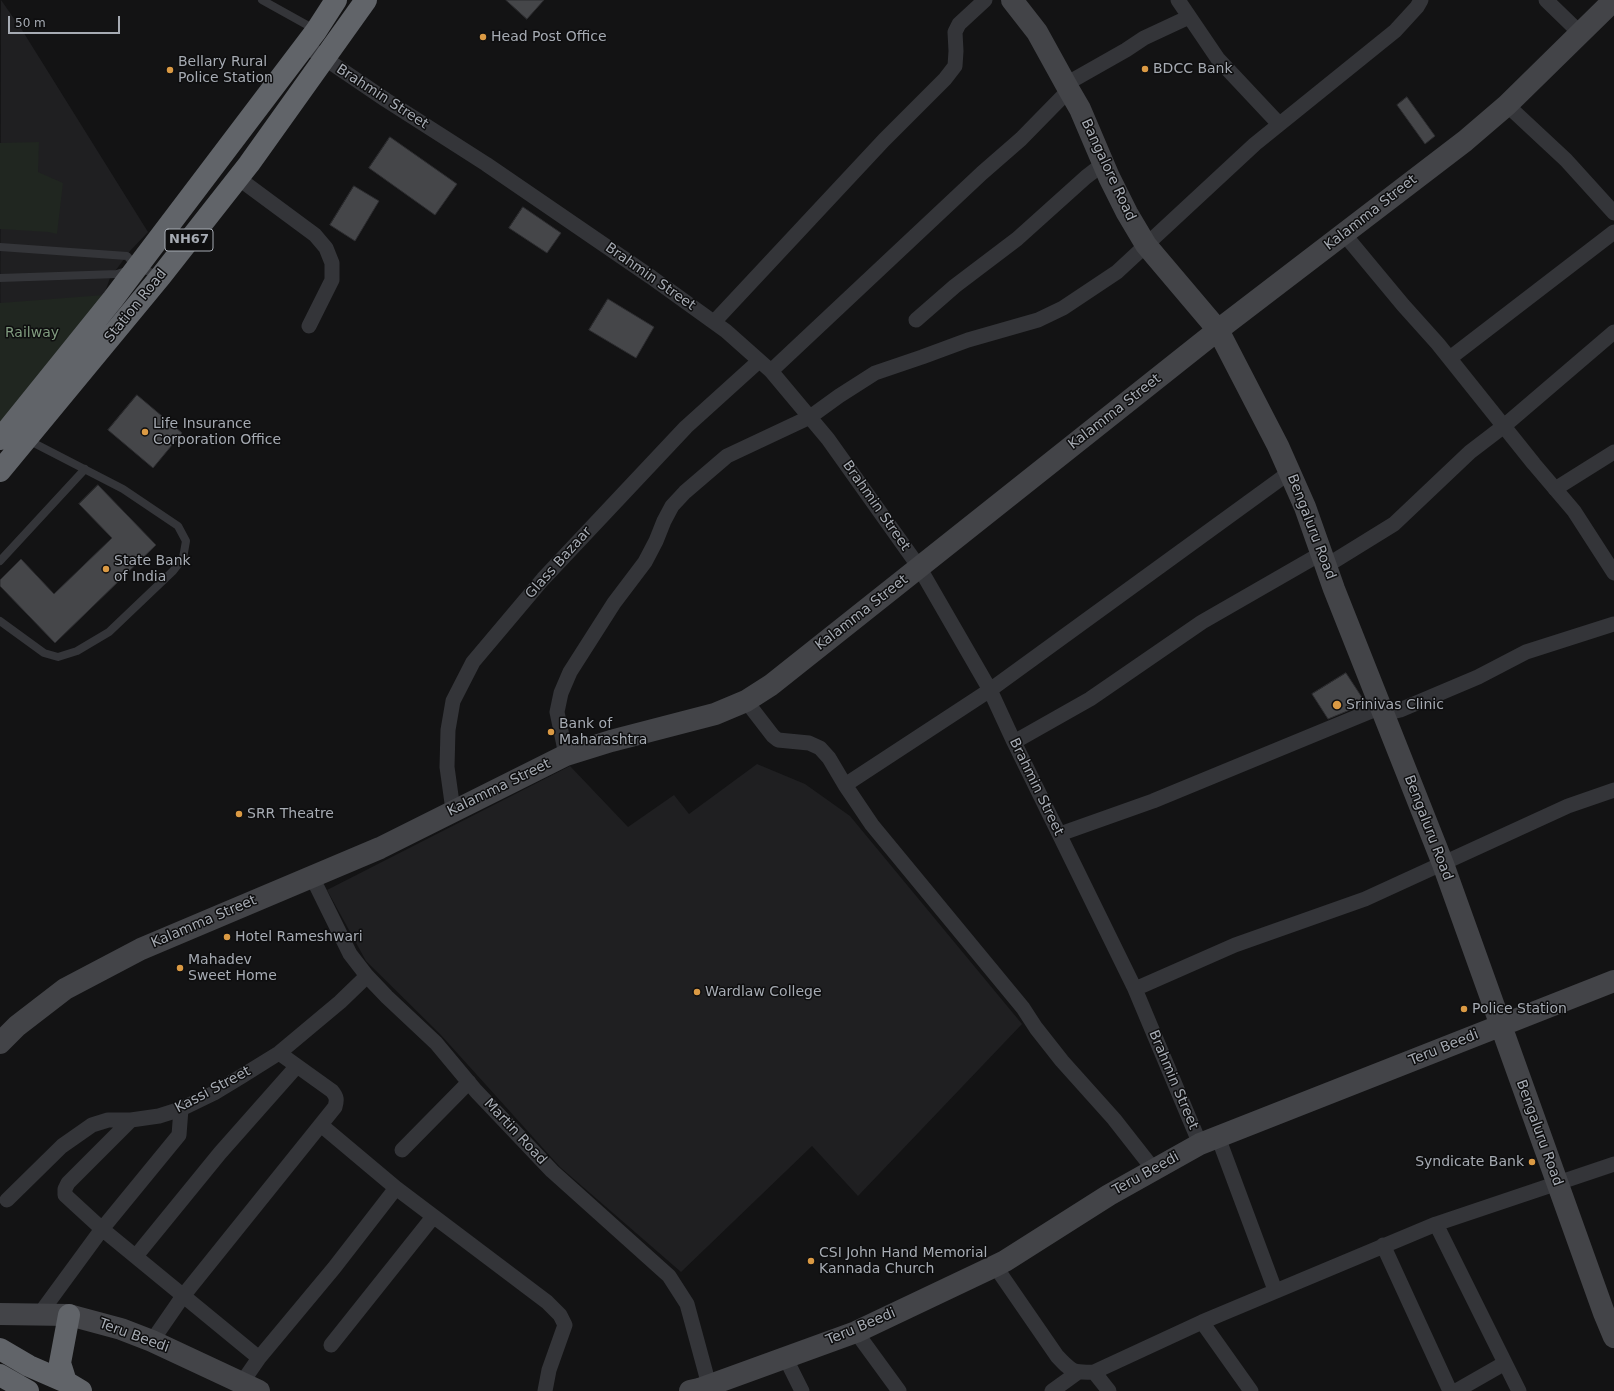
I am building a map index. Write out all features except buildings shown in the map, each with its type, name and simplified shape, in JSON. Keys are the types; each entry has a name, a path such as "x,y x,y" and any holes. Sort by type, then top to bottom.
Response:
{"highway":[{"name":"NH67","path":"137,267 310,38 336,0"},
{"name":"Station Road","path":"0,471 161,276 249,164 366,0"},
{"name":"Station Road","path":"0,439 48,381 137,267"},
{"path":"69,1315 60,1363 73,1387"},
{"path":"0,1349 29,1366 73,1387"},
{"path":"0,1375 24,1389"}],"street":[{"path":"714,322 884,140 945,78 955,66 955,32 959,24 985,0"},
{"name":"Bangalore Road","path":"1012,0 1037,32 1068,87 1080,109 1103,164 1127,213 1146,245 1218,330"},
{"path":"1178,0 1218,59 1279,124"},
{"path":"566,755 557,712 561,693 570,672 614,603 645,562 656,542 664,521 672,506 685,492 727,456 810,417 875,373 922,358 968,340 1038,320 1063,308 1117,272 1255,144 1394,32 1417,7 1421,0"},
{"path":"1546,0 1580,33"},
{"name":"Kalamma Street","path":"0,1043 17,1026 65,989 141,949 380,848 453,810 566,755 715,714 746,701 771,685 1218,330 1465,141 1508,105 1614,0"},
{"path":"771,371 982,172 1020,139 1068,87 1144,38 1189,17"},
{"name":"Brahmin Street","path":"310,38 324,58 486,164 714,322 771,371 839,453 919,567 990,690 1209,1141 1275,1290"},
{"path":"1508,105 1566,160 1614,213"},
{"path":"916,320 955,286 1017,239 1103,164"},
{"path":"238,178 315,235 326,248 332,263 332,280 309,326"},
{"path":"1450,358 1614,232"},
{"path":"1344,234 1450,358 1574,512 1614,573"},
{"name":"Bengaluru Road","path":"1218,330 1278,446 1305,507 1324,560 1443,864 1500,1026 1614,1337"},
{"path":"1014,742 1090,699 1202,622 1394,524 1470,452 1504,426 1614,332"},
{"name":"Glass Bazaar","path":"453,810 447,767 448,730 453,701 473,662 543,580 686,427 759,361"},
{"path":"1555,489 1614,452"},
{"path":"845,785 990,690 1290,472"},
{"path":"1060,834 1154,801 1382,710 1400,710 1478,677 1526,652 1614,624"},
{"path":"746,701 773,736 778,740 809,743 820,748 829,758 872,825 1023,1008 1058,1057 1114,1119 1154,1170"},
{"path":"1135,989 1235,945 1365,899 1568,806 1614,790"},
{"name":"Martin Road","path":"312,876 350,954 367,976 436,1043 469,1082 552,1171 669,1276 687,1304 700,1388"},
{"name":"Kassi Street","path":"7,1200 54,1154 92,1125 108,1120 131,1120 159,1116 181,1109 214,1093 279,1053 340,1002 367,976"},
{"name":"Teru Beedi","path":"700,1388 856,1332 995,1266 1109,1195 1209,1141 1614,981"},
{"path":"152,1341 183,1296 335,1107 337,1101 336,1096 279,1053"},
{"path":"136,1256 220,1153 297,1066"},
{"path":"402,1150 469,1082"},
{"path":"39,1315 102,1229 179,1135 181,1109"},
{"path":"131,1120 68,1184 65,1189 66,1195 102,1229 259,1358"},
{"path":"321,1125 433,1217 548,1302 560,1315 565,1325 549,1370 545,1391"},
{"path":"1052,1391 1077,1373 1094,1372 1275,1290 1436,1224 1614,1164"},
{"path":"250,1387 259,1358 334,1268 396,1188"},
{"path":"331,1345 433,1217"},
{"path":"1436,1224 1519,1391"},
{"path":"1383,1246 1450,1391"},
{"path":"995,1266 1057,1356 1077,1373"},
{"name":"Teru Beedi","path":"0,1314 69,1315 120,1329 152,1341 250,1387"},
{"path":"1202,1322 1251,1391"},
{"path":"856,1332 899,1391"},
{"path":"786,1357 802,1391"},
{"path":"1456,1391 1505,1363"},
{"path":"1094,1372 1109,1391"}],"lane":[{"path":"262,0 310,38"},
{"path":"0,247 127,256 137,267 161,276"},
{"path":"0,278 117,274 137,267"},
{"path":"0,621 44,653 58,657 77,651 109,632 174,571 183,558 186,541 178,526 123,489 26,439"},
{"path":"0,561 85,469"}],"shaded area":[{"path":"1,0 22,30 148,232 130,251 110,278 104,295 0,427"},
{"name":"Wardlaw College","path":"757,764 805,784 850,816 1022,1024 858,1196 812,1146 681,1272 560,1167 440,1034 366,961 327,890 570,766 628,827 674,795 689,814"}],"green space":[{"path":"39,142 38,172 63,183 57,234 48,232 0,229 0,143"},
{"name":"Railway","path":"104,295 0,429 0,303"}],"place":[{"name":"Head Post Office","path":"483,37"},
{"name":"BDCC Bank","path":"1145,69"},
{"name":"Bellary Rural Police Station","path":"170,70"},
{"name":"Life Insurance Corporation Office","path":"145,432"},
{"name":"State Bank of India","path":"106,569"},
{"name":"Srinivas Clinic","path":"1337,705"},
{"name":"Bank of Maharashtra","path":"551,732"},
{"name":"SRR Theatre","path":"239,814"},
{"name":"Hotel Rameshwari","path":"227,937"},
{"name":"Mahadev Sweet Home","path":"180,968"},
{"name":"Wardlaw College","path":"697,992"},
{"name":"Police Station","path":"1464,1009"},
{"name":"Syndicate Bank","path":"1532,1162"},
{"name":"CSI John Hand Memorial Kannada Church","path":"811,1261"}]}
